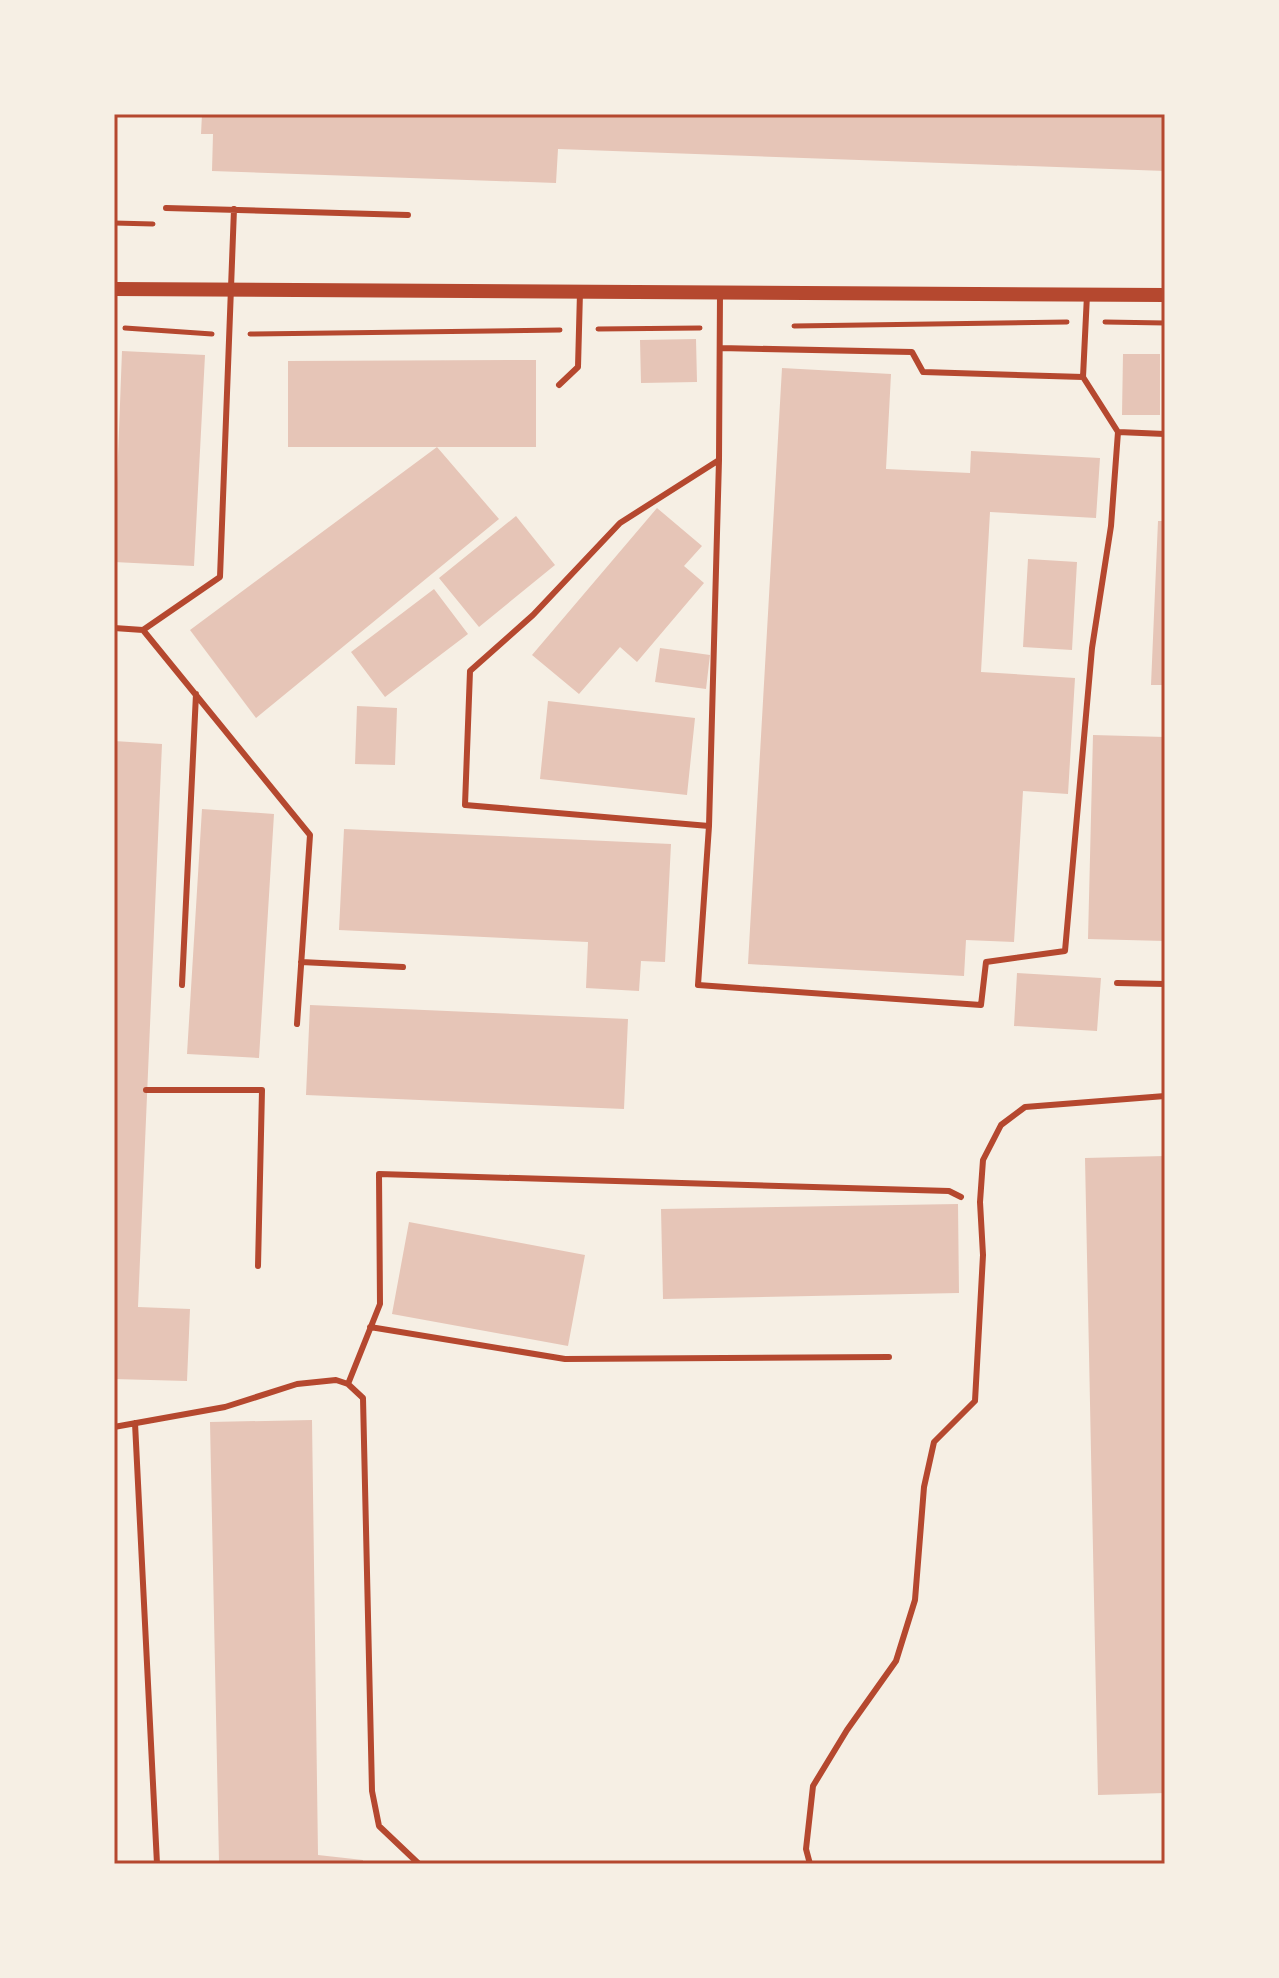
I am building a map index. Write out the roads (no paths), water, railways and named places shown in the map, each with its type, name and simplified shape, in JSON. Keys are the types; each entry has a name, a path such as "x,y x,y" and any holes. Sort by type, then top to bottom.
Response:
{"street":[{"path":"114,289 1165,295"}],"lane":[{"path":"166,208 408,215"},
{"path":"114,628 143,630 220,577 234,209"},
{"path":"559,385 578,367 580,292"},
{"path":"720,293 719,460 709,826 698,985 981,1005 986,962 1065,951 1092,648 1111,526 1118,432 1083,377 1087,295"},
{"path":"720,348 912,352 923,372 1083,377"},
{"path":"1118,432 1165,434"},
{"path":"709,826 465,805 470,671 533,615 620,523 719,460"},
{"path":"143,630 310,835 297,1024"},
{"path":"182,985 196,694"},
{"path":"301,962 403,967"},
{"path":"1117,983 1165,984"},
{"path":"146,1090 262,1090 258,1266"},
{"path":"810,1864 806,1849 813,1786 847,1730 896,1661 915,1600 924,1487 934,1442 975,1401 983,1255 980,1202 983,1160 1001,1125 1025,1107 1165,1096"},
{"path":"348,1384 380,1304 379,1174 949,1191 961,1197"},
{"path":"370,1327 565,1359 889,1357"},
{"path":"114,1427 225,1407 297,1384 336,1380 348,1384 363,1398 372,1791 379,1826 419,1864"},
{"path":"135,1423 157,1864"}]}
